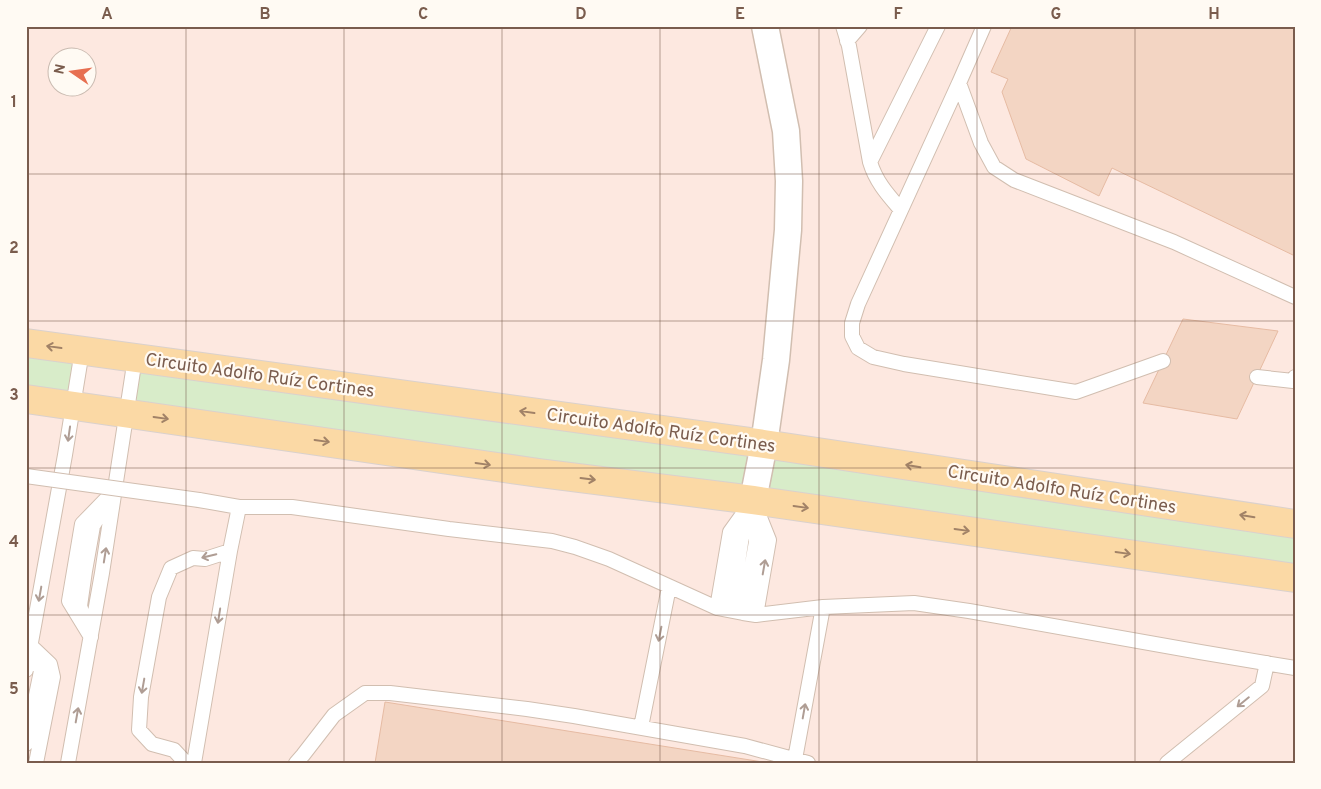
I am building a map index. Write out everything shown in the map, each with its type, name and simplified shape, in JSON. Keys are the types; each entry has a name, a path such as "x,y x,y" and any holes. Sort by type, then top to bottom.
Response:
{"main road":[{"name":"Circuito Adolfo Ruíz Cortines","path":"26,343 764,444 1295,524"},
{"path":"26,399 540,473 753,500 1295,578"}],"street":[{"path":"753,500 764,444 776,360 788,230 790,181 786,130 765,26"}],"lane":[{"path":"843,26 848,41 870,162 881,186 901,210"},
{"path":"848,41 860,26"},
{"path":"870,162 938,26"},
{"path":"984,26 858,304 852,323 852,336 858,348 873,357 904,364 1076,392 1163,361"},
{"path":"959,83 981,143 994,167 1014,180 1174,242 1295,297"},
{"path":"26,670 82,351"},
{"path":"68,763 91,637 128,413 135,358"},
{"path":"1257,377 1293,381 1295,377"},
{"path":"26,476 240,507 292,507 449,530 552,541 575,546 609,558 669,586 737,611 914,603 1295,668"},
{"path":"91,637 68,601 82,524 115,490"},
{"path":"737,611 730,532 753,500"},
{"path":"737,611 756,542 753,500"},
{"path":"194,763 230,551 240,507"},
{"path":"186,763 174,750 152,744 139,730 141,697 159,598 171,568 193,558 205,559 230,551"},
{"path":"641,727 669,586"},
{"path":"296,763 334,715 365,694 409,695 527,708 745,746 802,761 823,607"},
{"path":"26,744 40,671 31,646"},
{"path":"31,646 50,664 53,677 36,763"},
{"path":"1167,763 1262,686 1267,663"}],"shaded area":[{"path":"26,26 1295,26 1295,763 26,763"}],"green space":[{"path":"26,343 82,351 73,406 26,399"},
{"path":"135,358 1295,524 1295,578 128,413"}],"building":[{"path":"1012,26 1295,26 1295,256 1112,168 1099,196 1026,159 1002,92 1008,79 991,72"},
{"path":"1183,319 1278,331 1237,419 1143,403"},
{"path":"385,702 769,763 375,763"}]}
